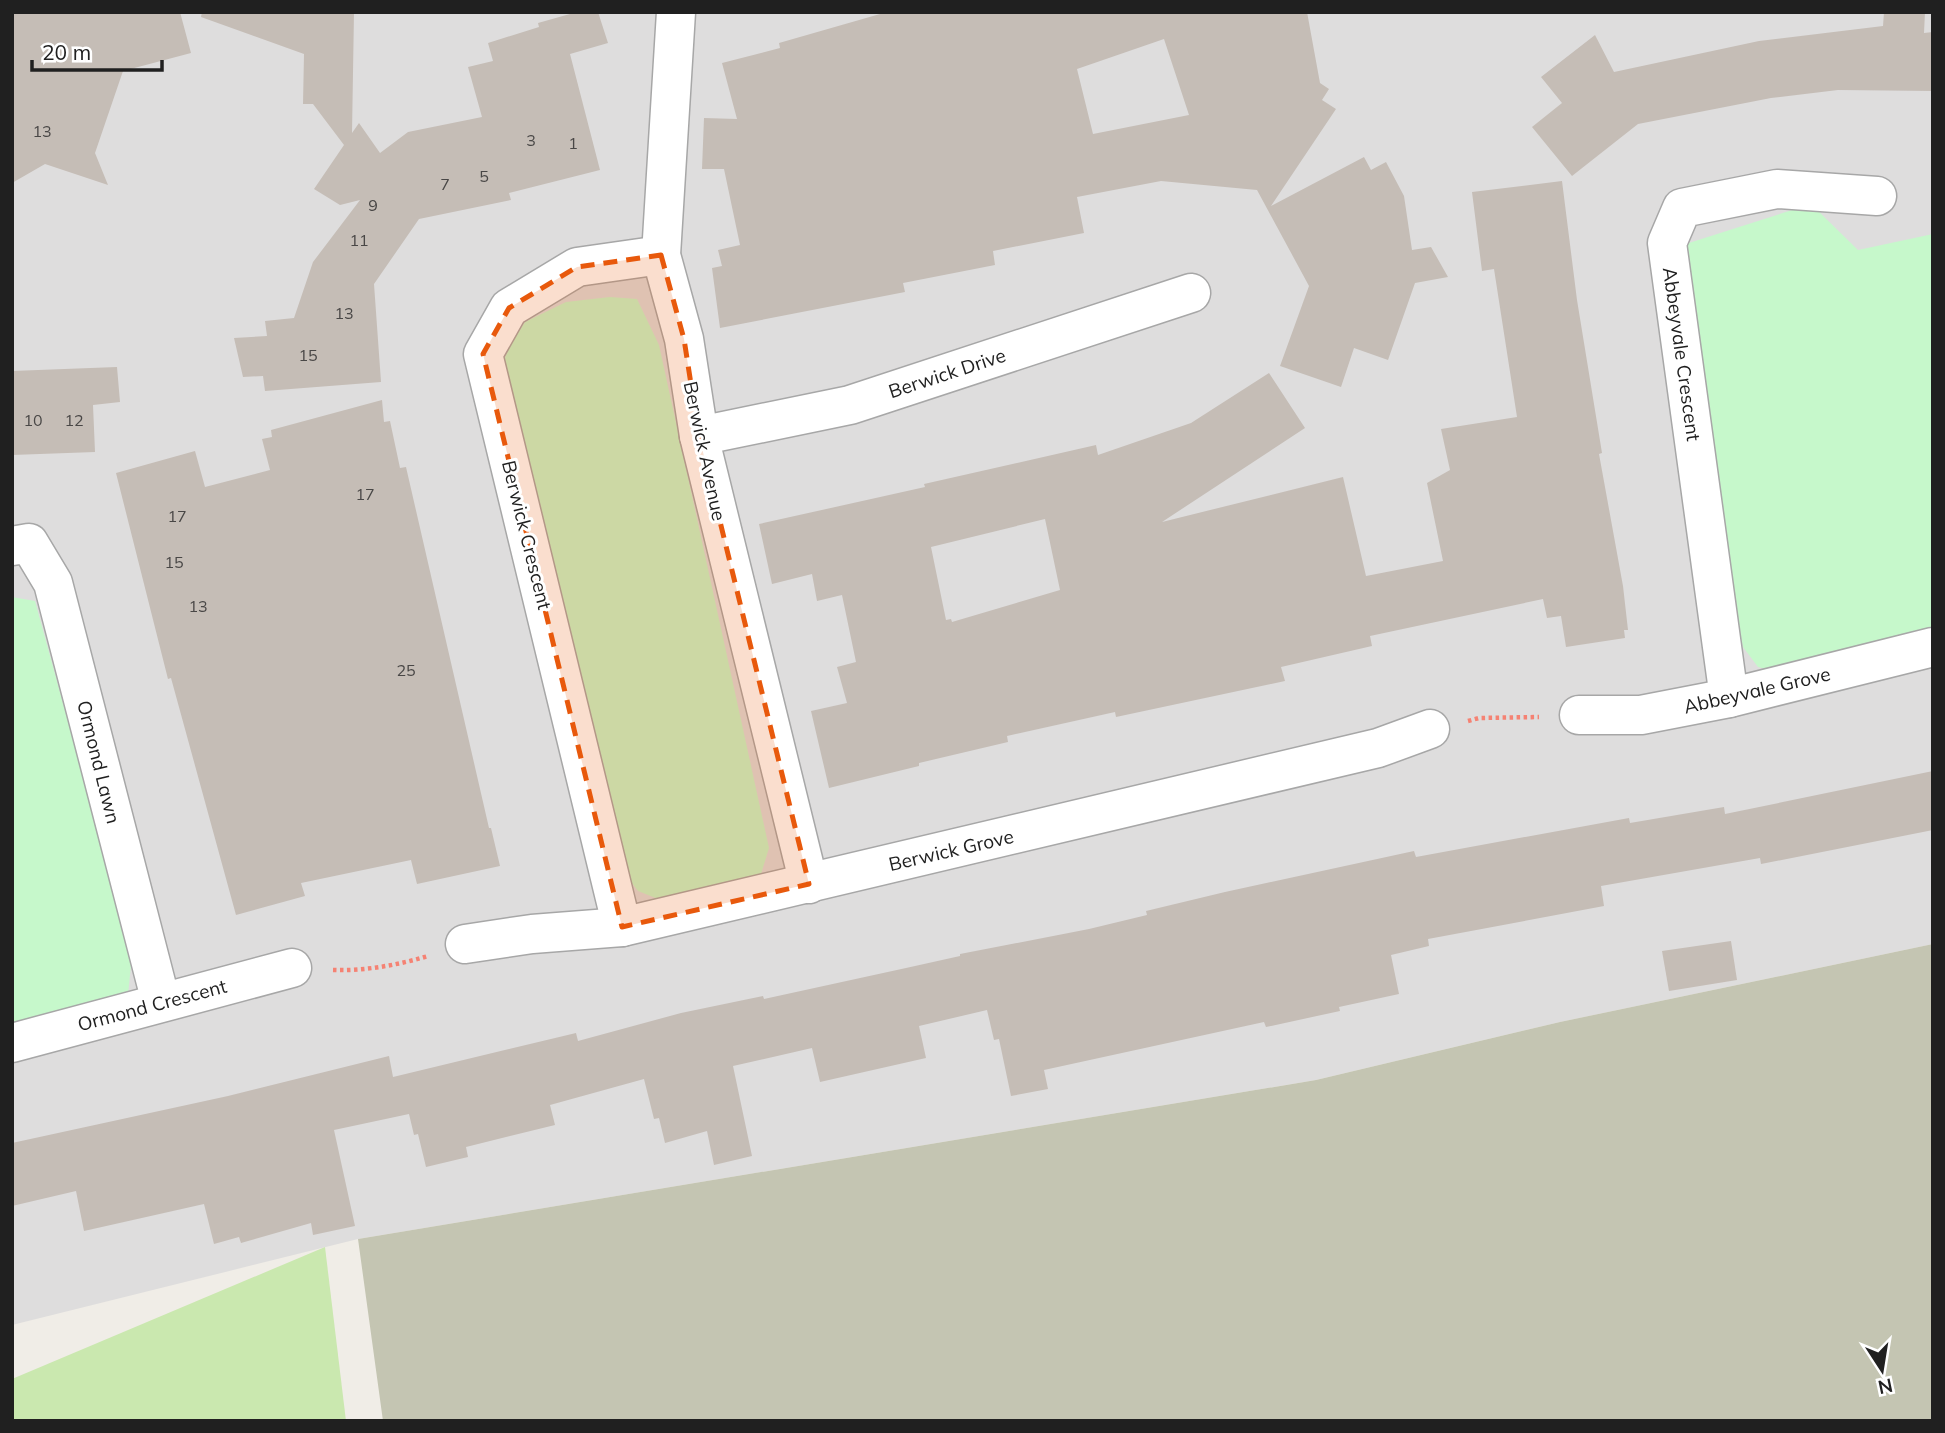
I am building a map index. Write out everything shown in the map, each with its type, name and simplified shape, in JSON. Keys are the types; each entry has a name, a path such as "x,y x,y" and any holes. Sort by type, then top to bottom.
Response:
{"street":[{"name":"Berwick Avenue","path":"676,12 660,255 684,339 699,436 809,884"},
{"name":"Abbeyvale Crescent","path":"1729,698 1667,243 1682,208 1777,189 1877,196"},
{"name":"Berwick Crescent","path":"622,927 483,354 509,308 577,267 660,255"},
{"name":"Berwick Drive","path":"699,436 850,405 1191,293"},
{"name":"Ormond Lawn","path":"12,546 29,543 53,583 160,1002"},
{"name":"Abbeyvale Grove","path":"1579,715 1642,715 1729,698 1933,647"},
{"name":"Berwick Grove","path":"466,944 532,934 622,927 1378,748 1430,729"},
{"name":"Ormond Crescent","path":"12,1043 292,968"}],"path":[{"path":"1430,729 1479,718 1579,715"},
{"path":"292,968 351,971 410,962 466,944"}],"highlighted area":[{"path":"661,255 684,339 699,436 809,884 622,927 483,354 509,308 577,267"}],"shaded area":[{"path":"12,12 1933,12 1933,944 1560,1022 1316,1080 358,1239 12,1325"},
{"path":"1933,944 1933,1421 383,1421 358,1239 1316,1080 1560,1022"}],"green space":[{"path":"1811,204 1858,250 1933,234 1933,628 1777,672 1758,667 1743,647 1670,249"},
{"path":"610,297 637,299 659,345 769,848 761,874 663,901 638,891 628,878 503,362 525,322 566,302"},
{"path":"12,597 35,601 132,955 128,995 12,1030"},
{"path":"325,1247 346,1421 12,1421 12,1379"}],"building":[{"path":"12,12 180,12 191,53 123,71 95,153 108,185 45,164 12,183"},
{"path":"202,12 354,12 352,133 359,123 380,153 408,132 482,117 468,67 493,61 488,43 539,27 538,23 577,12 598,12 608,43 570,54 600,170 509,193 511,200 419,219 374,284 381,382 265,391 263,376 243,377 234,338 267,336 265,321 294,318 313,262 360,200 340,205 314,189 344,145 313,104 303,104 304,54 201,17"},
{"path":"887,12 1307,12 1320,83 1329,89 1322,100 1336,109 1271,206 1364,157 1371,170 1386,162 1404,196 1412,250 1431,247 1448,277 1415,283 1388,360 1354,348 1341,387 1280,366 1309,286 1257,190 1161,181 1077,197 1084,233 993,251 995,265 903,283 905,292 720,328 712,268 722,266 718,250 740,245 724,169 702,169 704,118 737,119 722,63 780,48 779,43","holes":["1164,39 1189,115 1093,134 1077,69"]},
{"path":"1884,12 1925,12 1924,33 1933,32 1933,91 1838,90 1771,98 1638,124 1572,176 1532,127 1562,103 1541,77 1595,35 1614,72 1759,41 1883,26"},
{"path":"1562,181 1577,300 1602,453 1599,454 1623,586 1628,630 1624,630 1625,638 1566,647 1561,616 1547,618 1543,599 1370,636 1372,646 1281,667 1285,681 1116,717 1115,712 1007,736 1008,742 829,788 811,711 847,703 837,667 856,662 842,595 817,601 812,574 772,584 759,524 1096,445 1098,455 1191,423 1269,373 1305,428 1162,522 1343,477 1366,576 1443,561 1427,483 1450,470 1441,429 1517,417 1494,269 1482,271 1472,192","holes":["1045,519 1060,590 952,622 951,619 946,620 931,547"]},
{"path":"117,367 120,402 93,405 95,452 12,455 12,371"},
{"path":"382,400 384,422 390,421 400,468 406,467 500,866 417,884 411,860 301,883 305,896 236,915 171,678 168,679 116,473 195,451 205,487 270,470 262,439 272,437 271,430"},
{"path":"1933,771 1933,830 1761,864 1760,858 1601,886 1604,906 1428,939 1429,946 1391,955 1399,994 1339,1007 1340,1011 1266,1027 1264,1022 1044,1070 1048,1089 1011,1096 999,1039 994,1040 987,1010 919,1026 926,1058 820,1082 812,1048 733,1066 752,1156 714,1165 707,1131 665,1143 659,1118 654,1119 644,1079 550,1105 555,1125 466,1147 468,1157 426,1167 418,1134 414,1135 409,1114 334,1130 355,1226 313,1235 311,1223 241,1243 239,1237 214,1244 204,1204 84,1231 76,1191 12,1206 12,1143 228,1096 389,1056 393,1077 576,1033 578,1041 681,1013 763,996 764,999 960,954 1089,929 1147,915 1146,911 1225,892 1414,851 1416,857 1629,818 1630,823 1724,807 1725,814"},
{"path":"1731,941 1737,980 1669,991 1662,951"}]}
